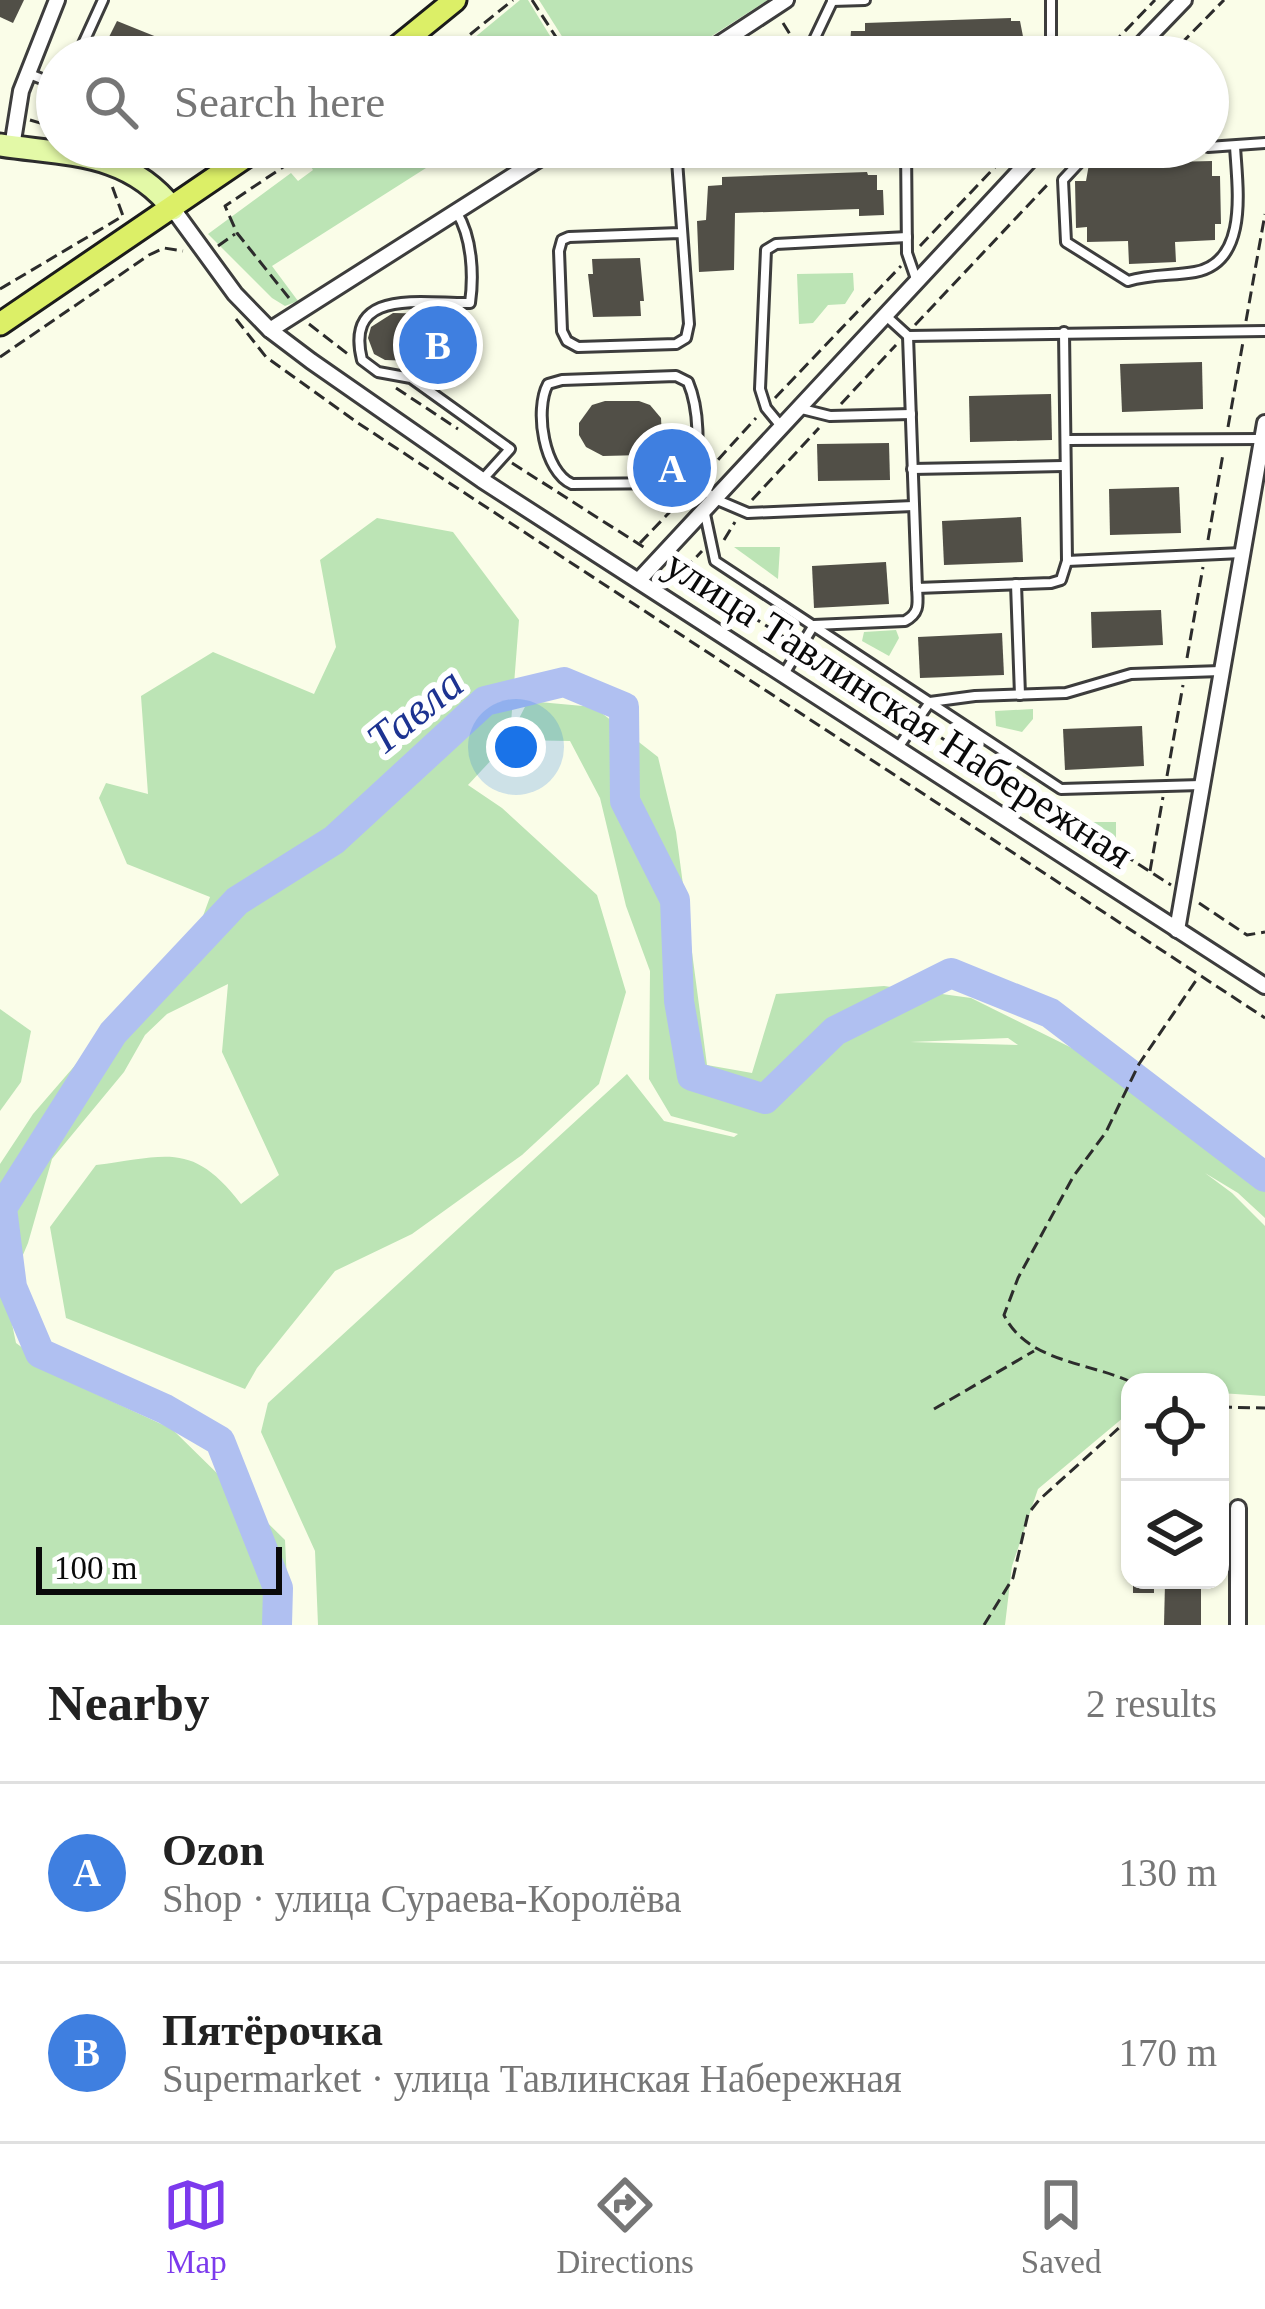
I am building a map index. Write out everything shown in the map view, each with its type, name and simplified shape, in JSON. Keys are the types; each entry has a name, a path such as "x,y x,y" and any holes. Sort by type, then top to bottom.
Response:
{"main road":[{"path":"411,36 455,0"},
{"path":"0,324 173,209 216,168"}],"street":[{"path":"42,36 57,0"},
{"path":"731,36 786,0"},
{"path":"1149,36 1184,0"},
{"path":"36,51 6,146 36,149"},
{"path":"132,168 173,209"},
{"path":"270,330 525,168"},
{"path":"639,580 1022,168"},
{"name":"улица Тавлинская Набережная","path":"173,209 235,294 270,330 482,481 1265,985"},
{"path":"1178,930 1265,423"},
{"path":"1238,1508 1238,1625"}],"lane":[{"path":"87,36 103,0"},
{"path":"816,36 832,1 865,0"},
{"path":"1051,0 1051,36"},
{"path":"27,73 36,77"},
{"path":"1229,146 1265,143"},
{"path":"1075,168 1063,180 1066,242 1128,281 1150,274 1199,272 1216,263 1230,244 1238,217 1235,146"},
{"path":"678,168 689,324 686,338 676,344 578,347 567,341 562,331 562,240 680,232"},
{"path":"906,168 907,238 916,279"},
{"path":"456,212 465,226 470,303 382,304 363,319 356,336 362,360 378,372 411,377 510,449 482,481"},
{"path":"779,425 766,408 760,388 766,250 776,244 907,238"},
{"path":"885,315 907,335 1265,331"},
{"path":"917,588 1061,580 1067,561 1064,332"},
{"path":"814,625 905,621 918,608 907,335"},
{"path":"676,376 688,382 694,394 698,461 694,480 572,484 558,478 545,442 543,394 548,384 676,376"},
{"path":"796,407 830,416 911,414"},
{"path":"1066,440 1262,439"},
{"path":"913,469 1064,466"},
{"path":"694,480 715,499 742,511 914,506"},
{"path":"704,512 715,561 1061,789 1203,784"},
{"path":"1067,561 1242,553"},
{"path":"1016,584 1020,695"},
{"path":"784,674 814,625"},
{"path":"930,702 1066,693 1131,674 1222,671"},
{"path":"897,749 930,702"}],"path":[{"path":"468,36 513,0"},
{"path":"532,0 555,36"},
{"path":"1120,36 1155,0"},
{"path":"1205,0 1215,10"},
{"path":"1189,36 1224,0"},
{"path":"783,23 791,36"},
{"path":"0,289 123,216 111,184 117,168"},
{"path":"282,168 225,206 237,233 316,333 356,360"},
{"path":"638,544 994,168"},
{"path":"682,572 705,547 721,545 742,511 1055,176"},
{"path":"0,357 149,255 175,248 193,262 237,233"},
{"path":"237,319 266,357 358,423 1265,1018"},
{"path":"395,387 467,435"},
{"path":"502,457 1247,935 1265,932"},
{"path":"1121,1377 1036,1350 1012,1332 1004,1315 1018,1278 1073,1177 1112,1120 1139,1064 1199,976"},
{"path":"934,1409 1036,1350"},
{"path":"1229,1407 1265,1408"},
{"path":"984,1625 1012,1578 1028,1514 1121,1426"}],"green space":[{"path":"520,0 528,0 550,36 476,36"},
{"path":"539,0 768,0 712,36 562,36"},
{"path":"426,168 272,266 298,301 285,306 208,234 291,173 298,181 313,170"},
{"path":"853,273 854,290 845,304 828,305 813,323 799,324 797,274"},
{"path":"377,518 453,532 519,620 510,736 528,701 594,707 658,757 676,832 707,1065 752,1073 776,994 884,986 971,998 1076,1050 1238,1141 1265,1164 1265,1218 1238,1193 1205,1173 1265,1226 1265,1396 1229,1394 1229,1373 1121,1373 1121,1420 1038,1489 1012,1566 1005,1625 318,1625 315,1551 261,1432 268,1403 627,1074 664,1121 734,1137 738,1134 671,1116 649,1079 650,971 626,906 600,798 570,741 510,740 468,785 502,808 597,895 626,992 599,1084 522,1155 412,1234 335,1271 245,1389 66,1318 50,1227 96,1165 160,1157 193,1162 224,1184 241,1204 279,1175 222,1052 228,984 167,1014 145,1035 124,1072 52,1159 28,1243 6,1295 16,1343 66,1380 172,1429 285,1540 289,1625 0,1625 0,1164 33,1114 161,966 182,973 210,897 127,864 99,798 106,783 148,794 141,696 213,652 314,694 336,647 320,560","holes":["1008,1038 1018,1045 910,1042"]},
{"path":"734,547 780,547 778,579"},
{"path":"896,630 899,638 889,656 862,641 864,632"},
{"path":"1033,709 1033,719 1022,732 996,726 995,711"},
{"path":"1076,822 1116,822 1116,851"},
{"path":"0,1009 31,1031 21,1082 0,1111"}],"building":[{"path":"0,0 24,0 13,23 0,17"},
{"path":"1011,18 1020,21 1023,36 851,36 851,31 865,31 865,23"},
{"path":"117,21 154,36 110,36"},
{"path":"1088,168 1212,168 1212,176 1220,176 1221,224 1215,224 1215,240 1175,242 1176,262 1129,264 1128,241 1087,242 1087,227 1076,228 1075,181 1086,181"},
{"path":"877,175 877,190 883,190 884,215 859,216 859,209 735,213 734,270 699,272 697,221 706,220 708,186 722,185 722,177"},
{"path":"640,258 641,316 593,317 588,274 593,274 592,259"},
{"path":"393,313 442,314 441,362 385,360 374,354 368,338 371,327"},
{"path":"1202,362 1203,409 1122,412 1120,364"},
{"path":"1051,394 1052,440 970,442 969,396"},
{"path":"639,401 661,418 662,439 653,450 643,455 603,456 586,447 579,423 592,405"},
{"path":"889,443 890,480 818,481 817,444"},
{"path":"1179,487 1181,533 1110,535 1109,489"},
{"path":"1021,517 1023,562 944,565 942,521"},
{"path":"886,562 889,604 814,608 812,566"},
{"path":"1161,610 1163,645 1092,648 1091,612"},
{"path":"1002,633 1004,675 920,678 918,637"},
{"path":"1142,726 1144,766 1065,770 1063,729"},
{"path":"1165,1589 1201,1589 1201,1625 1164,1625"}],"waterway":[{"name":"Тавла","path":"277,1625 278,1588 220,1441 165,1409 40,1353 12,1287 2,1208 113,1033 237,901 334,840 485,701 564,682 624,707 625,801 675,900 679,1001 692,1076 765,1099 835,1031 951,973 1050,1013 1265,1177"}],"place":[{"name":"Пятёрочка","path":"438,345"},
{"name":"Ozon","path":"672,468"}]}
